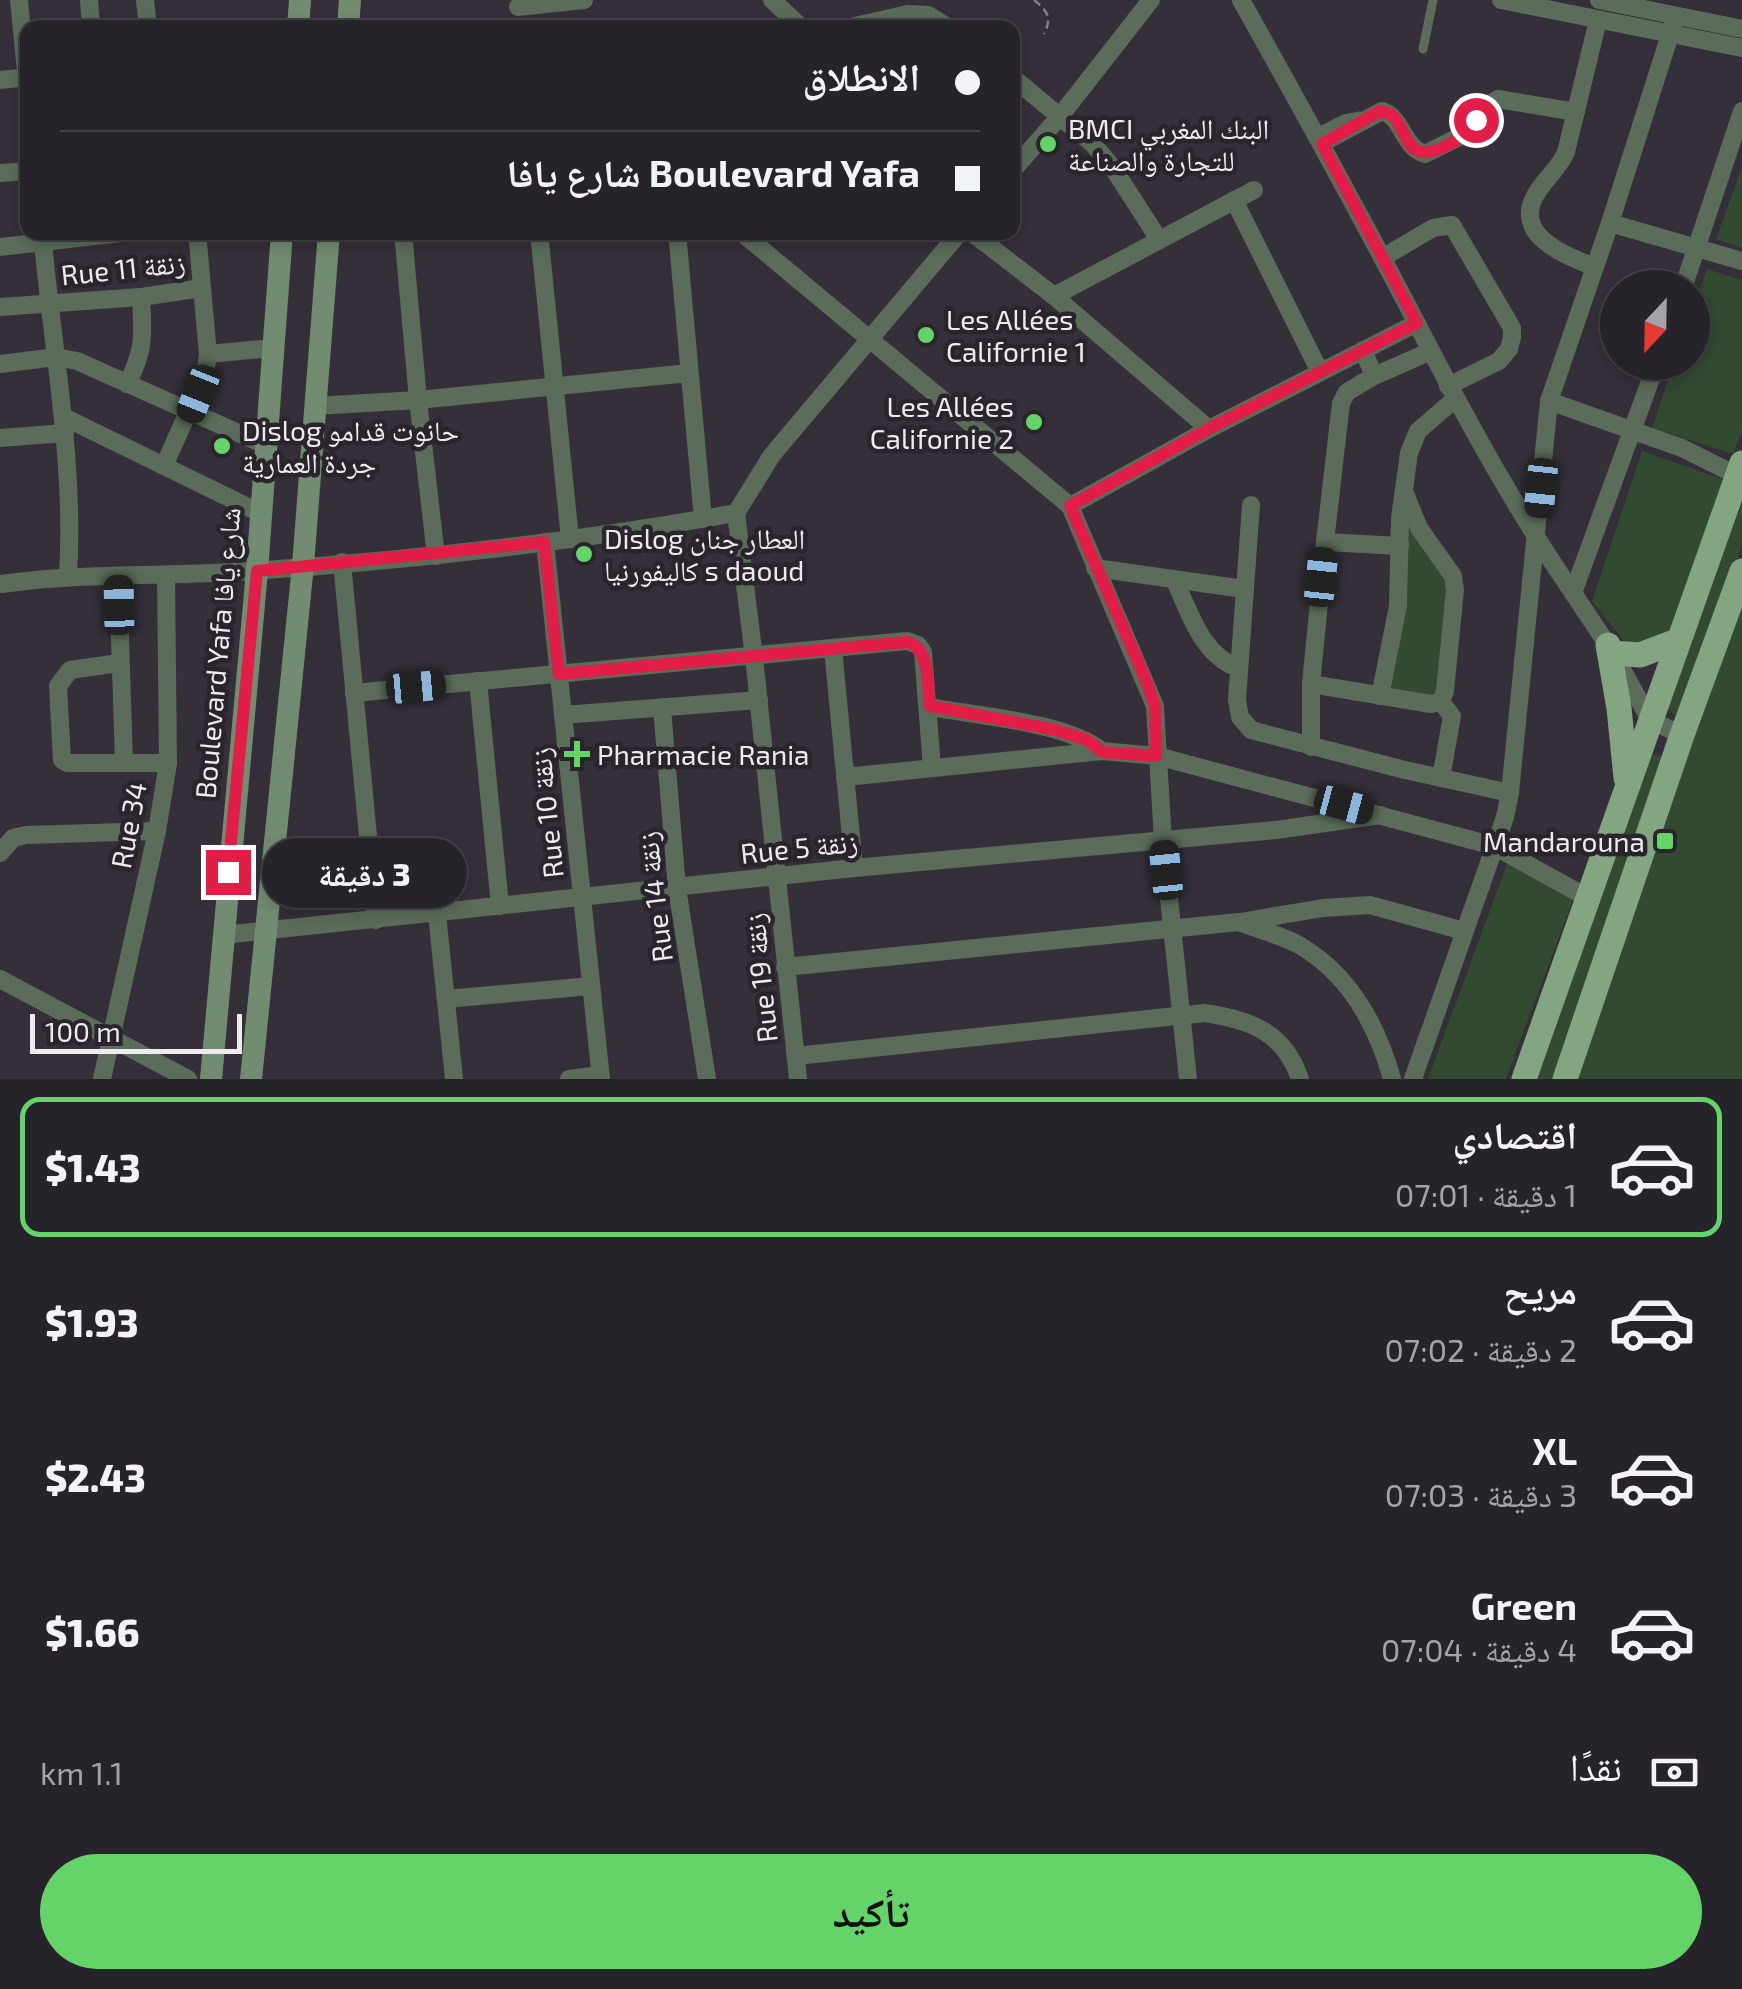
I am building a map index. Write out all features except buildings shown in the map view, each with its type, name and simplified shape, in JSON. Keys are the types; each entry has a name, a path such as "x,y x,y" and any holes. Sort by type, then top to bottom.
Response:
{"main road":[{"path":"1524,1079 1740,469"},
{"path":"1565,1079 1742,571"},
{"path":"1626,786 1610,649 1640,655 1678,641"}],"street":[{"path":"517,4 584,0"},
{"path":"772,0 793,20"},
{"path":"1020,163 1151,0"},
{"path":"1241,0 1319,138 1452,393 1536,540 1610,649 1650,720 1682,735"},
{"path":"1501,0 1594,19 1742,28"},
{"path":"1599,0 1742,48"},
{"path":"881,20 908,14 928,15 936,20"},
{"path":"1594,19 1566,152 1536,194 1531,216 1536,231 1552,249 1596,267"},
{"path":"1413,1079 1510,793 1550,401 1674,25"},
{"path":"1020,83 1061,115 1113,168 1158,238"},
{"path":"1319,138 1382,111 1392,115 1412,147 1425,154 1465,134 1492,101 1504,99 1576,112"},
{"path":"1689,270 1742,111"},
{"path":"1054,296 1254,190"},
{"path":"1234,200 1320,372"},
{"path":"1610,223 1742,262"},
{"path":"1380,696 1398,606 1409,453 1418,431 1452,393 1499,361 1510,348 1512,328 1452,225 1433,228 1382,258"},
{"path":"0,247 33,240"},
{"path":"42,240 70,502 68,576"},
{"path":"164,466 190,413 208,354 198,240"},
{"name":"Boulevard Yafa شارع يافا","path":"210,1079 257,571 281,240"},
{"path":"252,1079 303,566 328,240"},
{"path":"405,240 436,556"},
{"path":"539,240 570,539"},
{"path":"677,240 703,519"},
{"path":"750,240 1070,506 1155,706 1163,841 1188,1079"},
{"path":"0,584 68,576 166,576 436,556 736,514 772,455 953,240"},
{"path":"981,240 1210,428"},
{"name":"Rue 11 زنقة","path":"0,308 202,288"},
{"path":"127,384 144,344 141,297"},
{"path":"1070,506 1210,428 1417,323"},
{"path":"208,354 273,348"},
{"path":"1363,350 1374,376"},
{"path":"1311,747 1310,684 1340,403 1347,392 1374,376 1430,351"},
{"path":"0,364 56,356 76,362 265,445"},
{"path":"314,406 418,400 689,373"},
{"path":"1573,593 1651,380"},
{"path":"1550,401 1740,469"},
{"path":"0,438 64,425 164,466 260,513"},
{"path":"1404,491 1419,528 1453,576 1455,590 1441,702"},
{"path":"1251,505 1238,668 1240,717 1251,730 1510,793"},
{"name":"Rue 19 زنقة","path":"736,514 798,1079"},
{"name":"Rue 10 زنقة","path":"544,542 600,1077"},
{"path":"1325,542 1400,546"},
{"path":"342,562 376,920"},
{"path":"1096,568 1244,590"},
{"path":"118,576 124,762"},
{"name":"Rue 34","path":"102,1079 157,831 168,763 166,576"},
{"path":"1174,579 1208,649 1220,661 1238,668"},
{"path":"354,693 907,642 918,644 923,652 932,768"},
{"path":"833,648 854,868"},
{"path":"120,662 64,674 58,686 60,754 67,763 168,763"},
{"path":"478,682 500,906"},
{"path":"1310,684 1431,704 1441,702"},
{"path":"563,715 758,700"},
{"path":"1441,702 1452,716 1441,778"},
{"path":"930,706 1056,730 1087,740 1102,752"},
{"name":"Rue 14 زنقة","path":"662,708 677,888 707,1079"},
{"path":"845,776 1102,752 1156,756 1494,846 1588,898"},
{"name":"Rue 5 زنقة","path":"223,936 854,868 1163,841 1381,815"},
{"path":"0,853 13,838 26,835 157,831"},
{"path":"786,967 1239,922 1336,906 1370,905 1464,931"},
{"path":"437,914 454,1079"},
{"path":"1239,922 1296,943 1340,978 1369,1018 1392,1079"},
{"path":"1,984 188,1079"},
{"path":"446,999 591,986"},
{"path":"796,1056 1183,1015 1222,1016 1264,1028 1285,1048 1300,1079"},
{"path":"569,1079 600,1077"}],"lane":[{"path":"1423,49 1433,0"},
{"path":"1573,86 1594,19"},
{"path":"1319,138 1344,118 1360,116"}],"path":[{"path":"1034,0 1047,10 1050,22 1044,34"}],"green space":[{"path":"1742,167 1742,248 1716,239"},
{"path":"1707,269 1742,280 1742,431 1733,454 1652,428 1668,380 1710,380 1710,270"},
{"path":"1642,451 1725,480 1674,637 1642,648 1624,641 1592,601"},
{"path":"1742,476 1742,546 1692,689 1679,714 1673,714 1665,706"},
{"path":"1415,528 1449,578 1440,693 1429,698 1395,693 1389,683 1404,529"},
{"path":"1742,599 1742,1079 1571,1079"},
{"path":"1651,754 1665,761 1557,1079 1533,1079"},
{"path":"1508,861 1573,900 1506,1079 1428,1079"}],"place":[{"name":"BMCI البنك المغربي للتجارة والصناعة","path":"1048,144"},
{"name":"Les Allées Californie 1","path":"926,335"},
{"name":"Les Allées Californie 2","path":"1034,422"},
{"name":"Dislog حانوت قدامو جردة العمارية","path":"222,446"},
{"name":"Dislog العطار جنان كاليفورنيا s daoud","path":"584,554"},
{"name":"Pharmacie Rania","path":"577,754"},
{"name":"Mandarouna","path":"1665,841"}],"route":[{"path":"228,872 257,571 436,556 544,542 559,674 907,642 918,644 923,652 930,706 1056,730 1087,740 1102,752 1156,756 1155,706 1070,506 1210,428 1417,323 1322,144 1386,111 1416,151 1430,153 1460,138 1476,120"}]}
